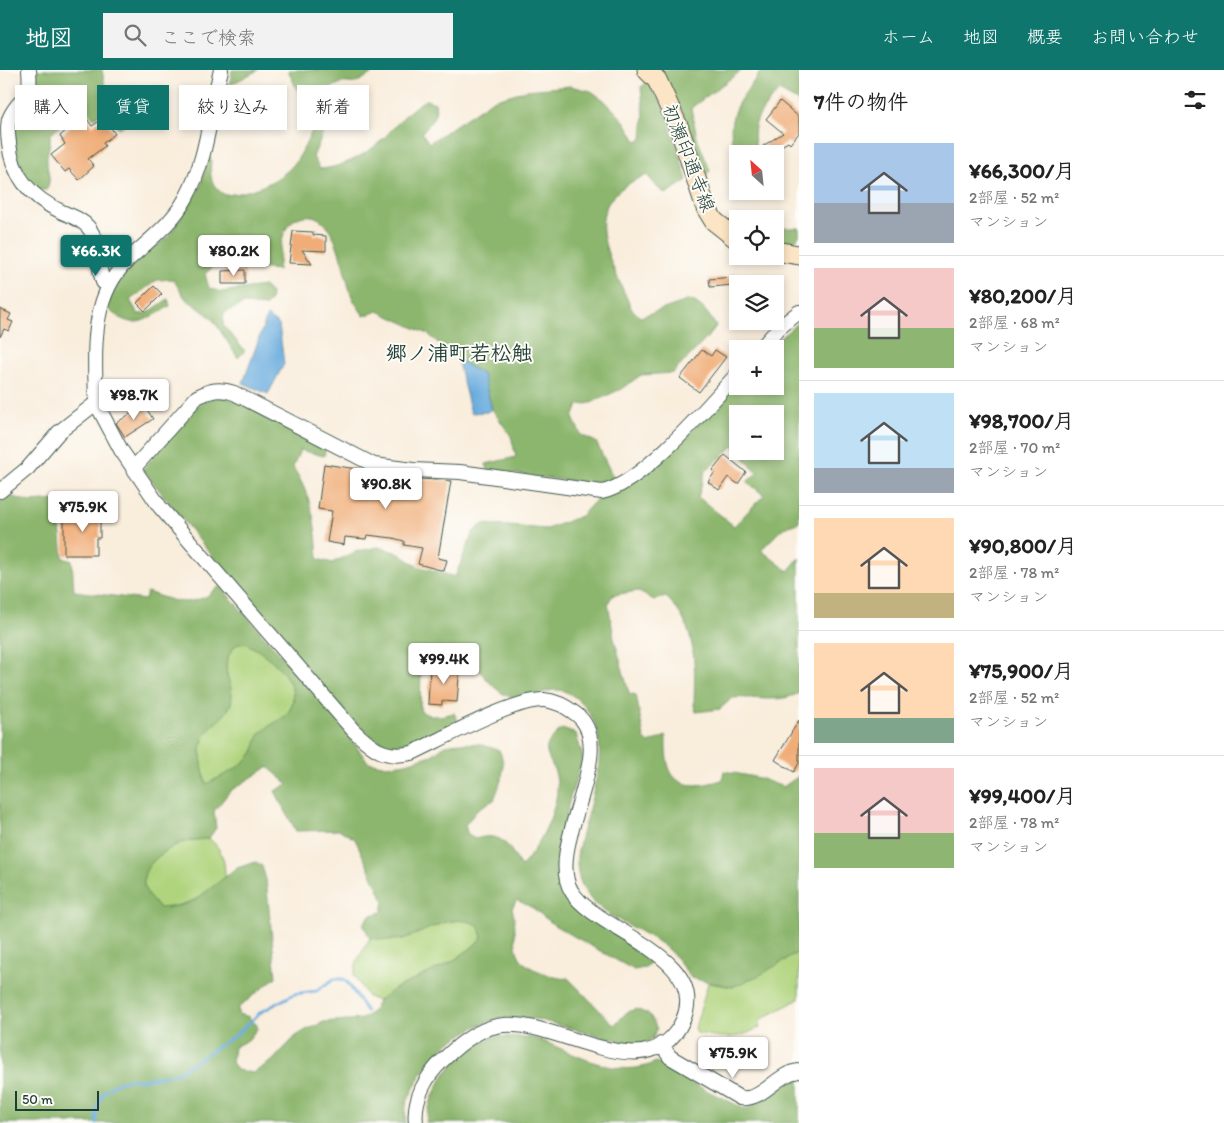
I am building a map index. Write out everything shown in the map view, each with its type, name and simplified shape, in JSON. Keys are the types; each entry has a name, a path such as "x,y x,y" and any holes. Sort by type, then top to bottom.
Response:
{"main road":[{"name":"初瀬印通寺線","path":"646,70 657,80 679,128 706,208 714,221 729,233"},
{"path":"784,252 799,255"}],"street":[{"path":"29,70 30,88 24,100 10,118 8,141 17,176 44,203 87,226 94,240 103,282 108,284"},
{"path":"221,70 199,166 185,200 163,229 127,261 108,284 97,324 94,364 96,403 134,470 160,507 353,730 380,751 396,757 412,753 509,708 542,700 555,702 580,716 592,742 591,757 571,833 566,866 570,891 584,907 658,953 668,962 679,977 686,1000 686,1010 675,1032 661,1044 641,1053 607,1050 544,1030 518,1024 502,1025 471,1038 455,1048 435,1067 424,1082 417,1101 416,1123"},
{"path":"768,340 779,328 799,312"},
{"path":"134,470 197,397 209,391 222,389 234,393 374,465 413,470 460,472 602,492 612,490 630,478 684,432 729,383"},
{"path":"0,491 28,468 60,432 96,403"},
{"path":"661,1044 670,1057 740,1098 749,1099 757,1096 779,1078 792,1071 799,1071"}],"green space":[{"path":"34,70 102,70 105,85 97,85 97,116 94,119 87,112 87,85 32,85"},
{"path":"232,70 258,70 230,85"},
{"path":"288,70 371,70 371,74 360,81 337,85 297,85 297,90"},
{"path":"655,70 742,70 691,108 697,138 710,171 703,178 682,110"},
{"path":"762,70 799,70 799,102 779,91 761,112 755,126 755,145 733,145 732,118 740,101"},
{"path":"648,82 665,109 687,180 666,194 647,175 624,187 610,200 604,215 603,232 607,250 631,308 640,317 690,300 708,314 716,326 708,337 673,373 641,375 621,389 591,403 578,405 573,418 581,435 596,442 620,491 690,433 729,392 729,395 784,395 784,340 778,340 799,322 799,522 782,529 761,550 788,571 799,558 799,693 774,699 732,698 720,709 696,712 694,705 695,675 692,647 684,621 676,609 666,597 654,600 637,591 613,595 608,603 614,638 629,693 636,695 644,738 649,743 666,736 668,764 677,780 685,784 707,784 722,780 724,771 759,778 783,787 799,776 799,952 760,975 732,987 691,978 670,951 647,935 604,911 593,902 584,890 579,875 577,856 594,791 599,741 596,727 590,714 574,696 560,690 553,690 523,699 513,698 495,688 465,659 456,656 445,657 432,660 421,667 420,710 432,716 454,713 459,724 424,741 405,746 387,744 375,738 349,717 324,689 217,562 143,469 199,404 218,394 252,408 326,446 324,456 300,450 293,467 305,489 312,511 318,559 332,563 355,552 378,547 398,553 417,566 455,577 473,532 483,524 547,529 581,516 596,500 603,499 599,485 488,470 486,464 516,457 511,436 492,409 483,375 457,359 428,334 378,311 364,316 349,289 342,261 331,232 323,222 313,216 300,217 288,226 282,239 278,270 216,264 205,274 209,288 221,292 264,286 271,293 270,301 266,306 243,304 224,313 223,325 245,351 238,358 212,318 185,298 173,279 157,280 130,300 138,314 148,313 168,299 170,306 145,320 132,322 125,320 108,309 111,292 124,274 139,259 168,237 201,186 208,158 211,158 213,183 225,195 244,192 272,182 294,164 312,130 324,130 313,157 320,169 337,166 354,159 377,145 408,113 426,100 435,103 436,108 433,119 422,133 429,143 493,100 527,90 570,86 591,91 604,100 625,122 636,141 642,139 644,116 641,87","holes":["729,405 784,405 784,460 746,460 757,473 747,482 764,495 734,526 698,497 705,472 729,450"]},
{"path":"15,119 15,130 55,130 50,135 47,160 49,180 46,190 36,190 24,174 18,158 15,140 14,120"},
{"path":"784,228 799,228 799,236 793,243 784,243"},
{"path":"10,496 30,502 84,498 113,500 115,507 86,509 59,514 63,558 72,561 74,591 145,600 147,592 182,602 205,597 221,587 329,710 368,762 387,766 406,763 432,755 445,745 459,743 479,744 499,750 503,769 494,800 479,808 465,825 467,833 475,839 492,837 504,842 521,867 541,839 555,803 557,782 548,755 548,743 562,729 576,734 583,758 570,798 559,848 557,867 559,881 573,906 646,953 651,962 644,968 634,970 554,925 533,908 517,900 512,908 518,954 522,961 530,967 554,977 568,978 614,1025 627,1012 636,1009 650,1015 657,1029 653,1038 645,1043 628,1043 536,1019 498,1018 475,1027 448,1043 436,1055 420,1076 406,1104 405,1123 0,1123 0,502","holes":["244,643 263,654 282,671 289,681 293,692 293,702 288,713 261,733 253,752 244,762 232,771 206,784 201,758 202,744 207,732 229,708 232,695 226,669 227,662 236,645","268,767 288,784 275,791 296,831 340,830 355,839 384,901 382,912 369,916 363,924 370,938 397,940 450,921 458,920 478,925 482,937 474,946 450,963 394,989 378,1001 372,1012 362,1019 324,1022 306,1030 296,1036 272,1061 253,1073 237,1070 232,1062 234,1047 248,1040 257,1029 257,1025 249,1017 238,1014 238,1008 276,977 266,880 262,866 256,862 237,868 194,901 179,906 160,908 150,898 145,888 144,880 146,871 151,864 167,850 178,844 209,838 216,828 214,811 230,791"]},
{"path":"244,643 263,654 282,671 289,681 292,703 287,714 280,722 256,744 249,758 235,769 206,785 201,758 202,744 210,728 229,708 232,695 227,675 227,661 236,644"},
{"path":"209,838 222,856 225,878 196,899 179,905 160,908 150,898 145,888 143,880 145,871 158,857 178,844"},
{"path":"465,919 478,925 482,937 471,948 446,965 404,985 378,1001 368,997 354,975 357,961 370,938 403,939 442,923"},
{"path":"799,952 799,999 760,1020 760,1027 743,1035 722,1037 697,1033 695,1028 708,983 733,987"},
{"path":"498,1036 535,1038 583,1058 613,1067 627,1069 642,1067 656,1062 683,1079 745,1109 759,1103 785,1085 799,1079 799,1123 426,1123 434,1094 449,1069 471,1049 484,1041"}],"water":[{"path":"267,316 279,325 284,364 268,394 243,383"},
{"path":"457,359 483,375 492,409 487,412 471,413"}],"building":[{"path":"780,101 799,117 799,133 790,144 788,142 783,145 765,145 783,133 766,119"},
{"path":"87,119 92,126 97,123 97,130 112,130 115,134 103,143 105,146 88,159 94,166 79,180 69,169 65,172 51,155 65,144 60,136 67,130 87,130"},
{"path":"293,231 313,232 313,235 326,236 326,251 302,250 312,264 289,263"},
{"path":"245,270 245,284 222,284 222,271"},
{"path":"729,277 729,285 710,287 709,279"},
{"path":"154,286 162,294 145,311 137,303"},
{"path":"0,309 11,314 8,320 13,322 9,331 4,329 0,337"},
{"path":"702,350 711,356 715,350 726,357 699,392 680,378"},
{"path":"144,405 153,419 125,437 116,423"},
{"path":"725,455 746,472 738,484 728,477 719,490 708,482 715,472 713,470"},
{"path":"324,464 357,469 376,474 376,477 402,481 403,478 451,481 438,558 447,560 444,571 418,564 422,548 404,545 404,541 393,538 367,535 366,539 345,537 344,545 327,542 332,511 318,509"},
{"path":"83,511 106,511 106,522 100,522 100,538 96,538 96,555 64,555 64,515 83,516"},
{"path":"442,665 460,665 457,702 442,701 442,705 428,704 430,669 442,670"},
{"path":"799,720 799,763 794,772 775,760"}],"waterway":[{"path":"96,1123 97,1108 103,1093 116,1083 129,1079 140,1080 177,1073 236,1035 261,1012 294,994 316,991 334,979 343,979 348,983 366,1011"}],"district":[{"name":"郷ノ浦町若松触","path":"459,352"}]}
